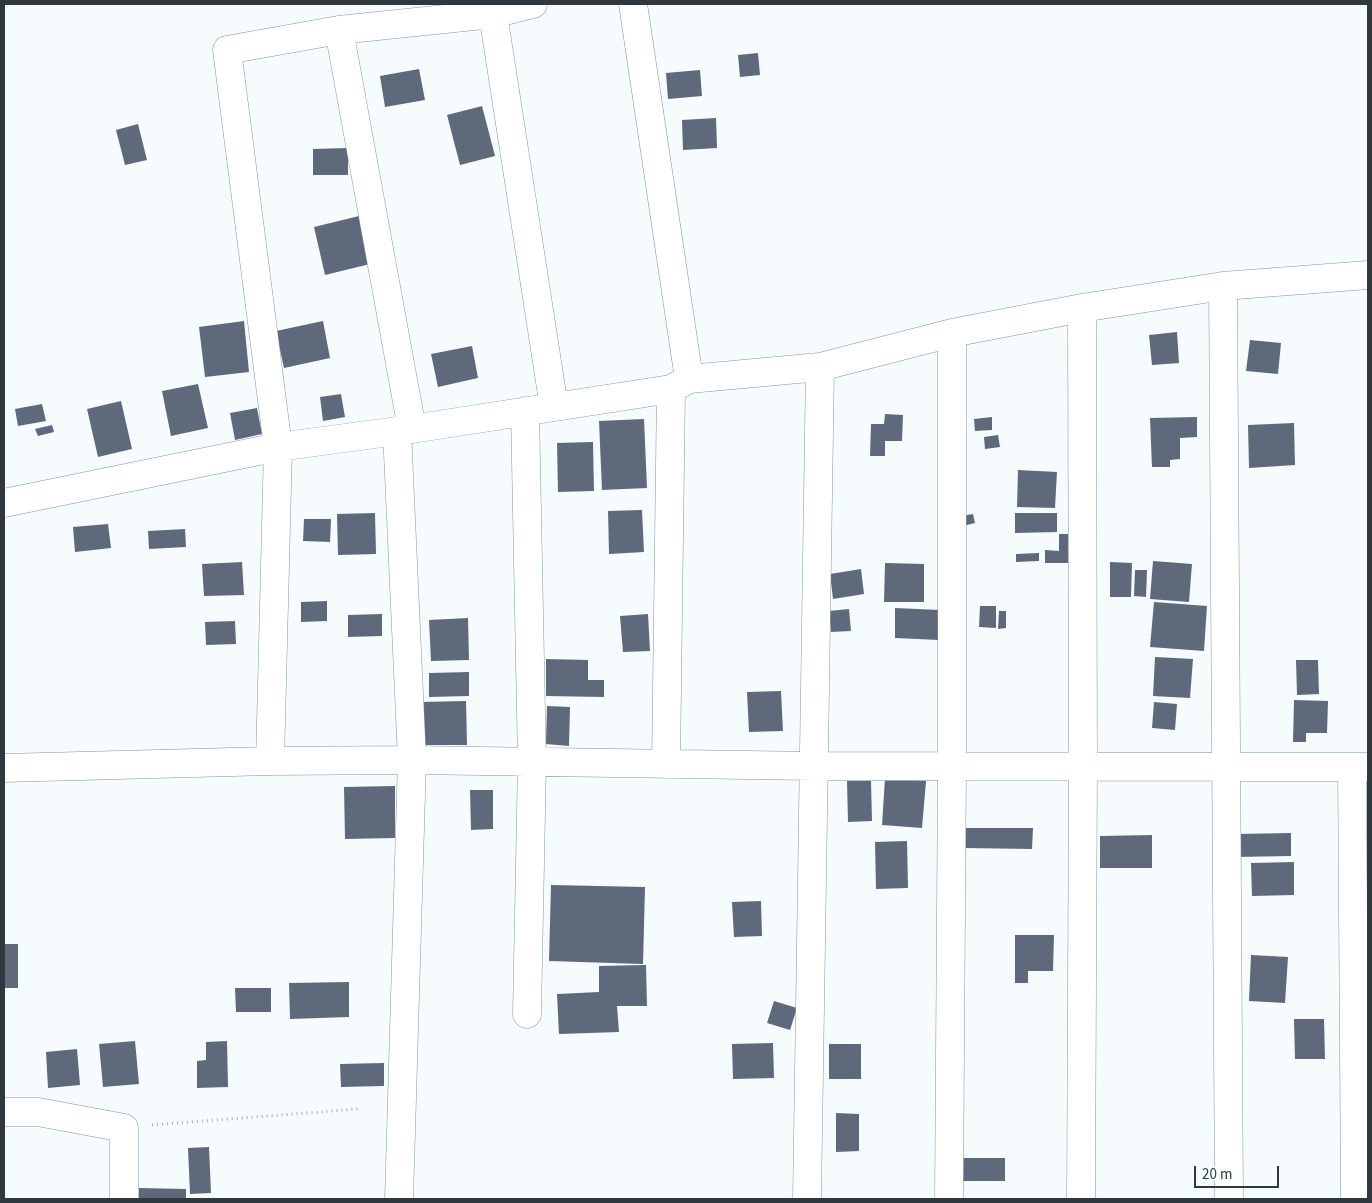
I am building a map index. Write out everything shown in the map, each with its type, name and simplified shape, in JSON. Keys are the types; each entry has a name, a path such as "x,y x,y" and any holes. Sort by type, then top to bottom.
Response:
{"street":[{"path":"270,761 278,447 227,50 339,30 493,14 533,4"},
{"path":"633,4 680,384 666,764"},
{"path":"493,14 554,407"},
{"path":"339,30 405,430 412,760 399,1199"},
{"path":"4,503 278,447 554,407 680,384 820,368 952,333 1082,308 1223,286 1368,275"},
{"path":"1223,286 1229,1199"},
{"path":"1081,1199 1083,767 1082,308"},
{"path":"949,1199 952,333"},
{"path":"807,1199 820,368"},
{"path":"525,411 532,762 527,1014"},
{"path":"4,768 270,761 412,760 814,766 1360,767 1355,1199"},
{"path":"4,1112 38,1112 124,1128 124,1199"}],"path":[{"path":"124,1128 358,1109"}],"building":[{"path":"758,53 760,75 740,77 738,55"},
{"path":"419,69 425,100 385,107 380,76"},
{"path":"700,70 702,96 668,99 666,73"},
{"path":"482,106 495,156 460,165 447,115"},
{"path":"716,118 717,148 683,150 682,120"},
{"path":"138,124 147,160 125,165 116,130"},
{"path":"348,148 348,175 313,175 313,149"},
{"path":"359,216 370,264 325,275 314,227"},
{"path":"244,321 249,372 205,377 199,327"},
{"path":"323,321 330,358 284,368 276,331"},
{"path":"1177,332 1179,363 1152,365 1149,335"},
{"path":"1250,340 1281,343 1278,374 1246,371"},
{"path":"472,346 478,378 438,387 431,354"},
{"path":"198,384 208,428 171,436 162,391"},
{"path":"341,394 345,417 323,421 320,397"},
{"path":"121,401 132,449 98,457 87,409"},
{"path":"42,404 46,421 18,426 15,409"},
{"path":"257,408 262,434 235,440 230,413"},
{"path":"885,414 903,415 902,441 885,441 885,456 870,456 871,424 884,424"},
{"path":"992,417 992,430 975,431 974,419"},
{"path":"1197,417 1197,437 1180,438 1180,459 1170,460 1170,467 1152,467 1150,418"},
{"path":"644,419 647,488 602,490 599,421"},
{"path":"1294,423 1295,465 1249,468 1248,425"},
{"path":"52,425 54,432 38,436 35,429"},
{"path":"998,435 1000,447 985,449 984,437"},
{"path":"593,442 594,491 558,492 557,443"},
{"path":"1018,470 1057,472 1055,508 1017,507"},
{"path":"642,510 644,552 609,554 608,511"},
{"path":"375,513 376,554 338,555 337,514"},
{"path":"1015,513 1057,513 1057,532 1015,533"},
{"path":"973,514 975,523 963,526 961,516"},
{"path":"304,519 331,519 330,542 303,541"},
{"path":"108,524 111,548 75,552 73,527"},
{"path":"185,529 186,547 149,549 148,531"},
{"path":"1059,534 1070,534 1070,563 1045,563 1045,550 1059,551"},
{"path":"1039,553 1039,561 1016,562 1016,554"},
{"path":"1153,561 1192,564 1189,602 1150,599"},
{"path":"242,562 244,595 204,596 202,564"},
{"path":"1110,562 1132,563 1131,597 1110,597"},
{"path":"885,563 924,564 924,602 884,602"},
{"path":"861,569 864,594 833,599 830,574"},
{"path":"1135,570 1147,570 1146,597 1134,596"},
{"path":"327,601 327,621 301,622 301,602"},
{"path":"1154,602 1207,606 1204,651 1150,647"},
{"path":"980,606 996,606 996,628 979,627"},
{"path":"895,608 940,610 939,640 895,638"},
{"path":"849,609 851,631 831,632 829,611"},
{"path":"999,611 1006,611 1006,628 998,629"},
{"path":"382,614 382,636 348,637 348,615"},
{"path":"648,614 650,651 623,652 620,616"},
{"path":"468,618 469,660 431,661 429,620"},
{"path":"235,621 236,644 206,645 205,622"},
{"path":"1155,657 1193,659 1190,698 1153,696"},
{"path":"546,659 588,660 588,680 604,680 604,697 546,696"},
{"path":"1296,660 1318,660 1319,694 1297,695"},
{"path":"469,672 469,696 429,697 429,673"},
{"path":"781,691 783,731 749,732 747,692"},
{"path":"1294,700 1328,701 1327,733 1306,733 1306,742 1293,742"},
{"path":"466,701 467,745 420,745 420,702"},
{"path":"1154,702 1177,704 1175,730 1152,728"},
{"path":"547,706 570,707 569,746 546,744"},
{"path":"885,778 926,781 922,828 882,825"},
{"path":"847,781 871,781 872,821 848,822"},
{"path":"395,786 395,838 345,839 344,787"},
{"path":"470,790 493,790 493,829 471,830"},
{"path":"965,828 1033,828 1032,849 964,848"},
{"path":"1291,833 1291,856 1235,857 1235,834"},
{"path":"1152,835 1152,868 1100,868 1100,836"},
{"path":"907,841 908,888 876,889 875,842"},
{"path":"1294,862 1294,895 1252,896 1251,863"},
{"path":"551,885 645,887 643,964 549,961"},
{"path":"761,901 762,936 734,937 732,902"},
{"path":"1015,935 1054,935 1053,971 1028,971 1028,983 1015,983"},
{"path":"4,944 18,944 18,988 4,988"},
{"path":"1251,955 1288,957 1285,1003 1249,1001"},
{"path":"646,965 647,1006 617,1006 619,1032 559,1034 557,994 599,992 599,966"},
{"path":"349,982 349,1017 290,1019 289,983"},
{"path":"235,988 271,988 271,1012 236,1012"},
{"path":"774,1001 797,1008 790,1030 767,1023"},
{"path":"1294,1019 1324,1019 1325,1059 1295,1059"},
{"path":"135,1041 139,1084 103,1087 99,1044"},
{"path":"227,1041 228,1087 197,1088 197,1061 206,1060 206,1042"},
{"path":"773,1043 774,1078 733,1079 732,1044"},
{"path":"829,1044 861,1044 861,1079 829,1079"},
{"path":"77,1049 80,1085 48,1088 46,1052"},
{"path":"384,1063 384,1086 341,1087 340,1064"},
{"path":"836,1113 859,1114 859,1151 836,1152"},
{"path":"209,1147 211,1193 190,1194 188,1148"},
{"path":"961,1158 1005,1158 1005,1181 961,1181"},
{"path":"139,1188 186,1189 186,1199 139,1199"}]}
